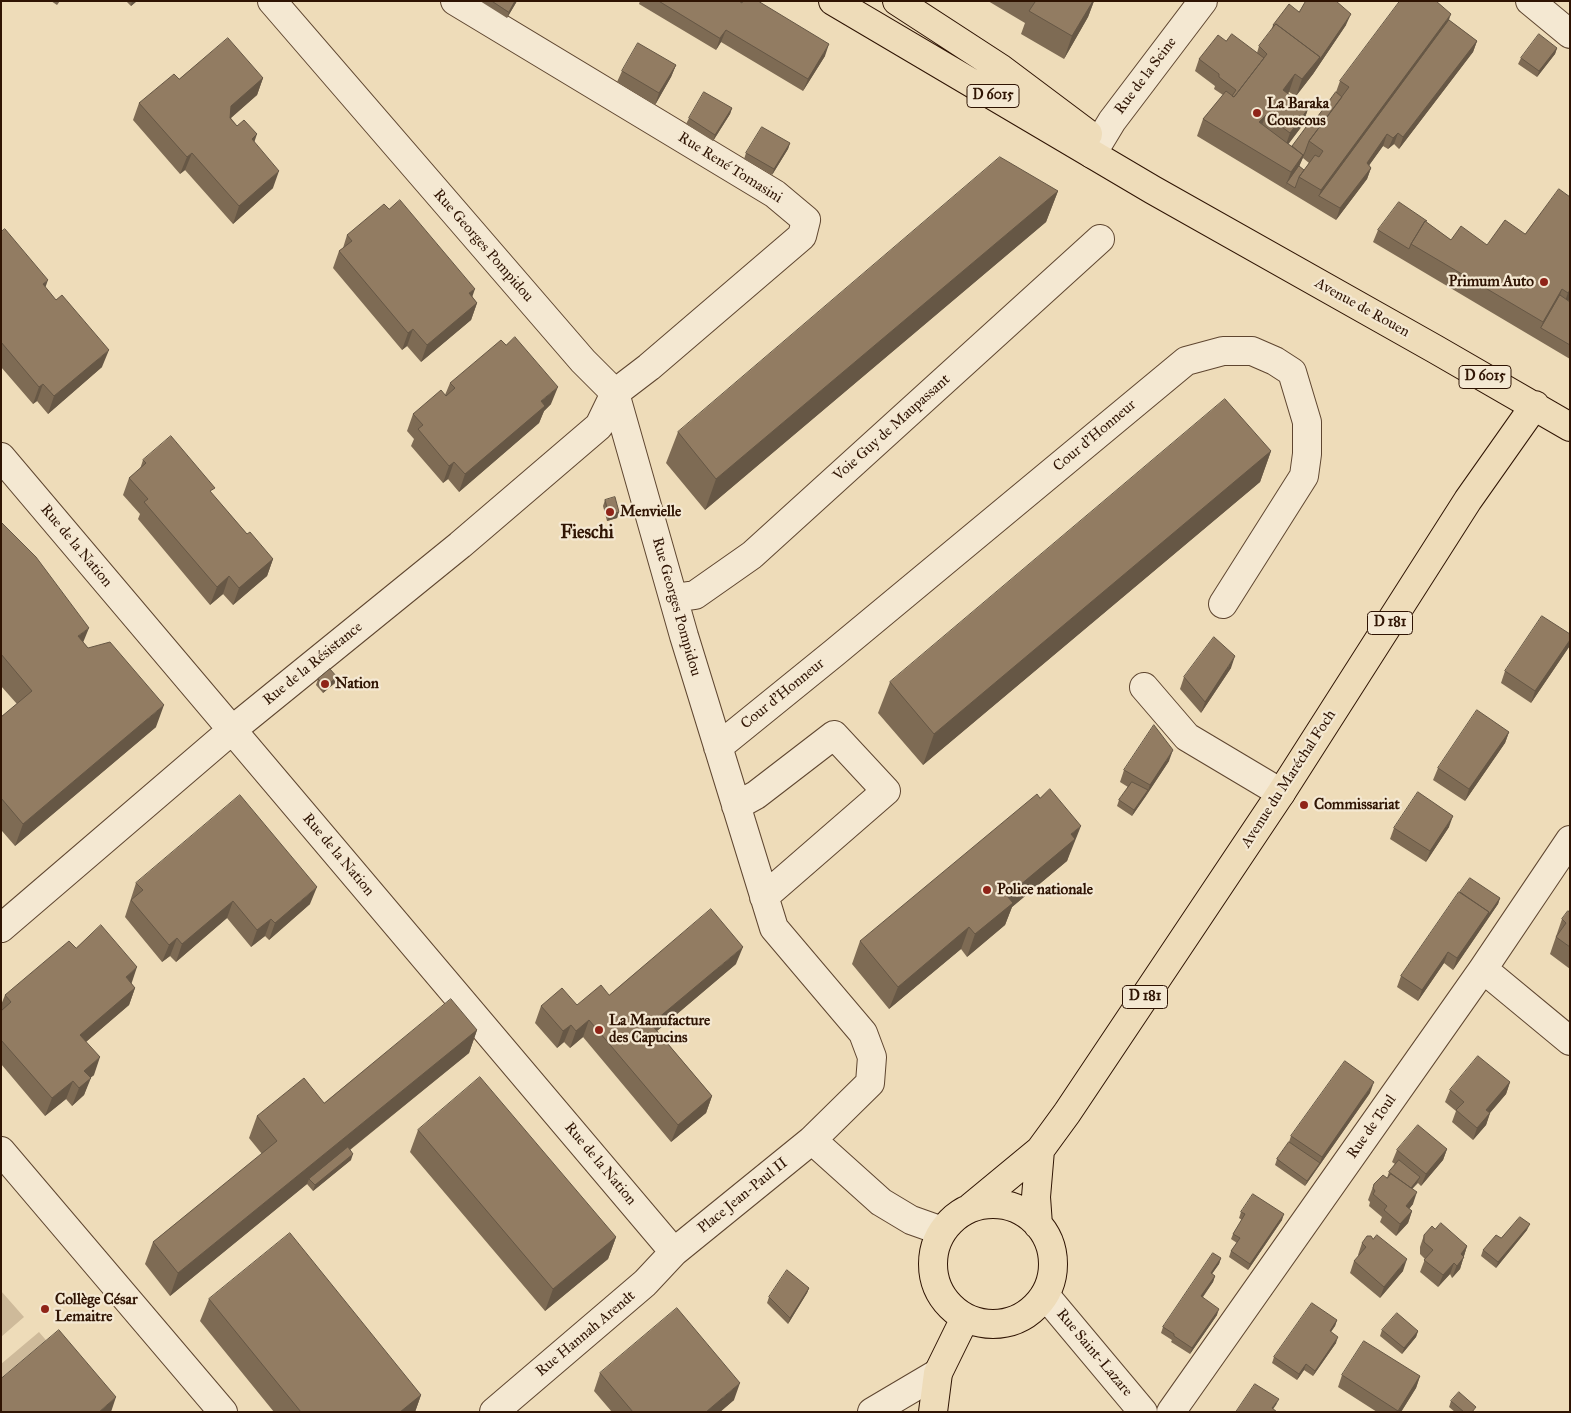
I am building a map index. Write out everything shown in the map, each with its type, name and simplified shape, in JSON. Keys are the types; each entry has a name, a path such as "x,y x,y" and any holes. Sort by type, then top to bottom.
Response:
{"main road":[{"name":"Avenue de Rouen","path":"833,1 1095,148"},
{"name":"Avenue de Rouen","path":"896,1 1000,68 1095,148 1153,190 1570,427"},
{"name":"Avenue du Maréchal Foch","path":"972,1207 1040,1150 1067,1113 1281,793 1468,500 1534,405"},
{"path":"1038,1225 1036,1197 1040,1150"},
{"path":"990,1204 1009,1206 1026,1214 1038,1225 1049,1243 1053,1261 1051,1279 1045,1295 1034,1309 1020,1319 1004,1324 988,1325 965,1318 946,1304 936,1288 932,1269 934,1249 942,1231 955,1216 972,1207 990,1204"},
{"path":"933,1412 938,1373 965,1318"}],"street":[{"name":"Rue Georges Pompidou","path":"272,1 577,354 615,393 674,598 774,928 863,1033"},
{"name":"Rue René Tomasini","path":"455,1 775,194 806,220 802,236 615,393"},
{"name":"Rue de la Seine","path":"1095,148 1118,113 1203,1"},
{"path":"1530,1 1570,34"},
{"name":"Voie Guy de Maupassant","path":"674,598 695,595 752,555 1100,240"},
{"name":"Cour d'Honneur","path":"718,746 842,647 1186,361 1223,351 1252,351 1275,361 1292,372 1307,422 1307,454 1304,476 1223,604"},
{"name":"Rue de la Résistance","path":"1,928 232,730 460,545 599,426 615,393"},
{"name":"Rue de la Nation","path":"7,475 232,730 674,1252"},
{"path":"1144,687 1187,737 1281,793"},
{"path":"736,806 756,795 834,735 886,791 764,897"},
{"name":"Rue de Toul","path":"1171,1412 1483,969 1570,840"},
{"path":"1483,969 1570,1041"},
{"name":"Place Jean-Paul II","path":"674,1252 812,1140 870,1083 872,1057 863,1033"},
{"path":"812,1140 881,1202 910,1220 942,1231"},
{"path":"1,1152 223,1412"},
{"name":"Rue Hannah Arendt","path":"494,1412 645,1283 674,1252"},
{"name":"Rue Saint-Lazare","path":"1045,1295 1143,1412"},
{"path":"873,1412 938,1373"}],"shaded area":[{"path":"1,1291 24,1317 1,1337"},
{"path":"39,1332 51,1346 1,1389 1,1364"}],"building":[{"path":"492,1 515,1 509,12"},
{"path":"659,1 739,1 742,3 743,1 758,1 829,44 808,79 726,30 720,38"},
{"path":"1033,1 1093,1 1072,36 1029,11 1035,2"},
{"path":"1306,1 1336,1 1351,14 1318,62 1320,57 1276,24 1273,25 1289,4 1299,12"},
{"path":"1400,1 1436,1 1451,14 1321,190 1299,177 1315,155 1319,157 1323,151 1309,141 1349,87 1340,81"},
{"path":"1449,20 1477,41 1403,137 1398,133 1393,138 1387,134 1367,163 1371,168 1340,208 1319,196"},
{"name":"La Baraka Couscous","path":"1276,24 1320,57 1302,79 1295,74 1283,90 1308,109 1290,133 1266,115 1259,122 1303,155 1291,172 1203,119 1226,91 1234,97 1267,54 1259,46"},
{"path":"1232,34 1264,58 1234,97 1232,96 1236,90 1199,59 1218,35 1226,41"},
{"path":"1539,34 1557,48 1539,71 1521,58"},
{"path":"228,38 263,78 231,106 230,118 237,126 244,120 257,134 252,139 279,171 239,206 192,153 187,157 139,103 174,74 179,79"},
{"path":"638,43 676,65 659,93 622,71"},
{"path":"704,92 732,108 715,135 689,118"},
{"path":"1336,92 1342,97 1309,141 1303,156 1292,146 1312,119 1314,121"},
{"path":"762,127 790,143 774,169 746,153"},
{"path":"1000,157 1058,191 716,479 678,432"},
{"path":"1299,166 1304,170 1295,188 1287,183"},
{"path":"1559,189 1570,197 1570,290 1568,293 1562,289 1543,322 1411,244 1425,221 1451,240 1461,226 1487,245 1505,220 1525,234"},
{"path":"400,200 475,289 469,293 477,303 427,345 413,329 408,333 339,251 352,241 347,235 384,204 389,209"},
{"path":"1399,202 1427,221 1425,221 1409,249 1378,230"},
{"path":"5,229 48,280 43,284 56,300 62,295 109,350 54,396 43,384 39,387 1,342 1,232"},
{"path":"1560,295 1570,302 1570,345 1541,328"},
{"path":"515,337 558,387 541,401 545,406 465,474 454,462 449,466 418,429 423,425 413,414 441,390 446,396 455,388 450,383 501,340 506,345"},
{"path":"1225,399 1271,451 934,734 890,682"},
{"path":"171,436 215,488 210,491 247,534 250,532 273,559 239,588 229,576 217,587 144,502 148,499 129,478 146,463 143,460"},
{"path":"615,497 619,512 609,515 605,500"},
{"path":"1,522 36,557 89,628 78,636 88,648 110,642 164,705 23,824 1,798 1,717 32,691 1,654"},
{"path":"1542,616 1570,634 1570,640 1535,691 1505,671"},
{"path":"1214,637 1235,656 1205,702 1184,677"},
{"path":"330,669 337,677 325,687 318,679"},
{"path":"1477,710 1509,732 1469,789 1438,768"},
{"path":"1154,725 1173,750 1150,785 1124,770"},
{"path":"1132,782 1148,790 1134,810 1119,800"},
{"name":"Police nationale","path":"1050,789 1081,826 1071,834 1075,839 1007,896 1013,903 975,934 969,927 898,987 860,941 1037,794 1040,798"},
{"path":"1418,792 1453,816 1430,851 1394,828"},
{"path":"240,795 317,887 275,923 271,919 257,930 233,901 182,944 177,938 169,945 131,900 143,890 136,883"},
{"path":"1470,878 1500,898 1487,917 1489,912 1460,892"},
{"path":"1459,892 1489,912 1457,958 1448,952 1422,990 1401,976"},
{"name":"La Manufacture des Capucins","path":"711,909 743,947 651,1024 712,1096 678,1125 589,1020 576,1031 571,1025 563,1031 541,1006 562,988 577,1005 601,985 609,995"},
{"path":"1568,911 1570,912 1570,947 1556,937 1566,923 1562,919"},
{"path":"101,925 137,967 126,977 135,988 80,1035 100,1057 84,1071 91,1078 79,1088 73,1081 52,1098 1,1040 1,1011 11,1002 5,995 69,941 76,948"},
{"path":"451,999 477,1030 178,1273 153,1242 277,1141 257,1116 304,1078 324,1103"},
{"path":"1478,1056 1510,1082 1486,1110 1490,1113 1477,1128 1456,1110 1464,1102 1450,1090"},
{"path":"1345,1061 1374,1082 1322,1157 1291,1136"},
{"path":"480,1077 616,1237 553,1289 418,1130"},
{"path":"1418,1125 1447,1149 1426,1174 1397,1150"},
{"path":"1289,1142 1320,1163 1307,1181 1277,1159"},
{"path":"348,1147 353,1154 315,1185 309,1179"},
{"path":"1399,1160 1420,1177 1411,1188 1389,1172"},
{"path":"1391,1174 1417,1192 1406,1206 1412,1211 1400,1224 1384,1210 1387,1206 1373,1194 1375,1191 1373,1188 1374,1184 1383,1175 1387,1178"},
{"path":"1253,1194 1284,1214 1250,1264 1231,1251 1240,1238 1233,1234 1245,1214 1241,1212"},
{"path":"1520,1217 1530,1224 1498,1262 1483,1250 1496,1235 1501,1238"},
{"path":"1441,1223 1467,1246 1461,1254 1464,1257 1457,1266 1454,1263 1443,1275 1424,1260 1433,1250 1424,1242 1424,1235 1432,1226 1435,1229"},
{"path":"290,1233 421,1395 400,1412 301,1412 209,1299"},
{"path":"1377,1235 1407,1259 1384,1287 1354,1261 1366,1247 1362,1243 1367,1236 1371,1236 1373,1239"},
{"path":"1213,1253 1221,1258 1211,1273 1215,1276 1201,1296 1219,1309 1192,1348 1163,1327"},
{"path":"787,1270 809,1288 790,1318 769,1297"},
{"path":"1312,1303 1337,1320 1330,1331 1338,1337 1315,1371 1306,1364 1299,1374 1274,1357"},
{"path":"677,1308 740,1383 706,1412 633,1412 600,1373"},
{"path":"1397,1313 1418,1331 1404,1348 1382,1330"},
{"path":"59,1330 116,1397 99,1412 1,1412 1,1379"},
{"path":"1364,1341 1420,1376 1398,1411 1342,1375"},
{"path":"1255,1384 1279,1399 1272,1408 1277,1412 1236,1412"},
{"path":"1459,1392 1476,1407 1472,1412 1464,1412 1451,1401"}],"place":[{"name":"La Baraka Couscous","path":"1257,113"},
{"name":"Primum Auto","path":"1544,282"},
{"name":"Menvielle","path":"610,512"},
{"name":"Nation","path":"325,684"},
{"name":"Commissariat","path":"1304,805"},
{"name":"Police nationale","path":"987,890"},
{"name":"La Manufacture des Capucins","path":"599,1030"},
{"name":"Collège César Lemaitre","path":"45,1309"}],"district":[{"name":"Fieschi","path":"587,534"}]}
